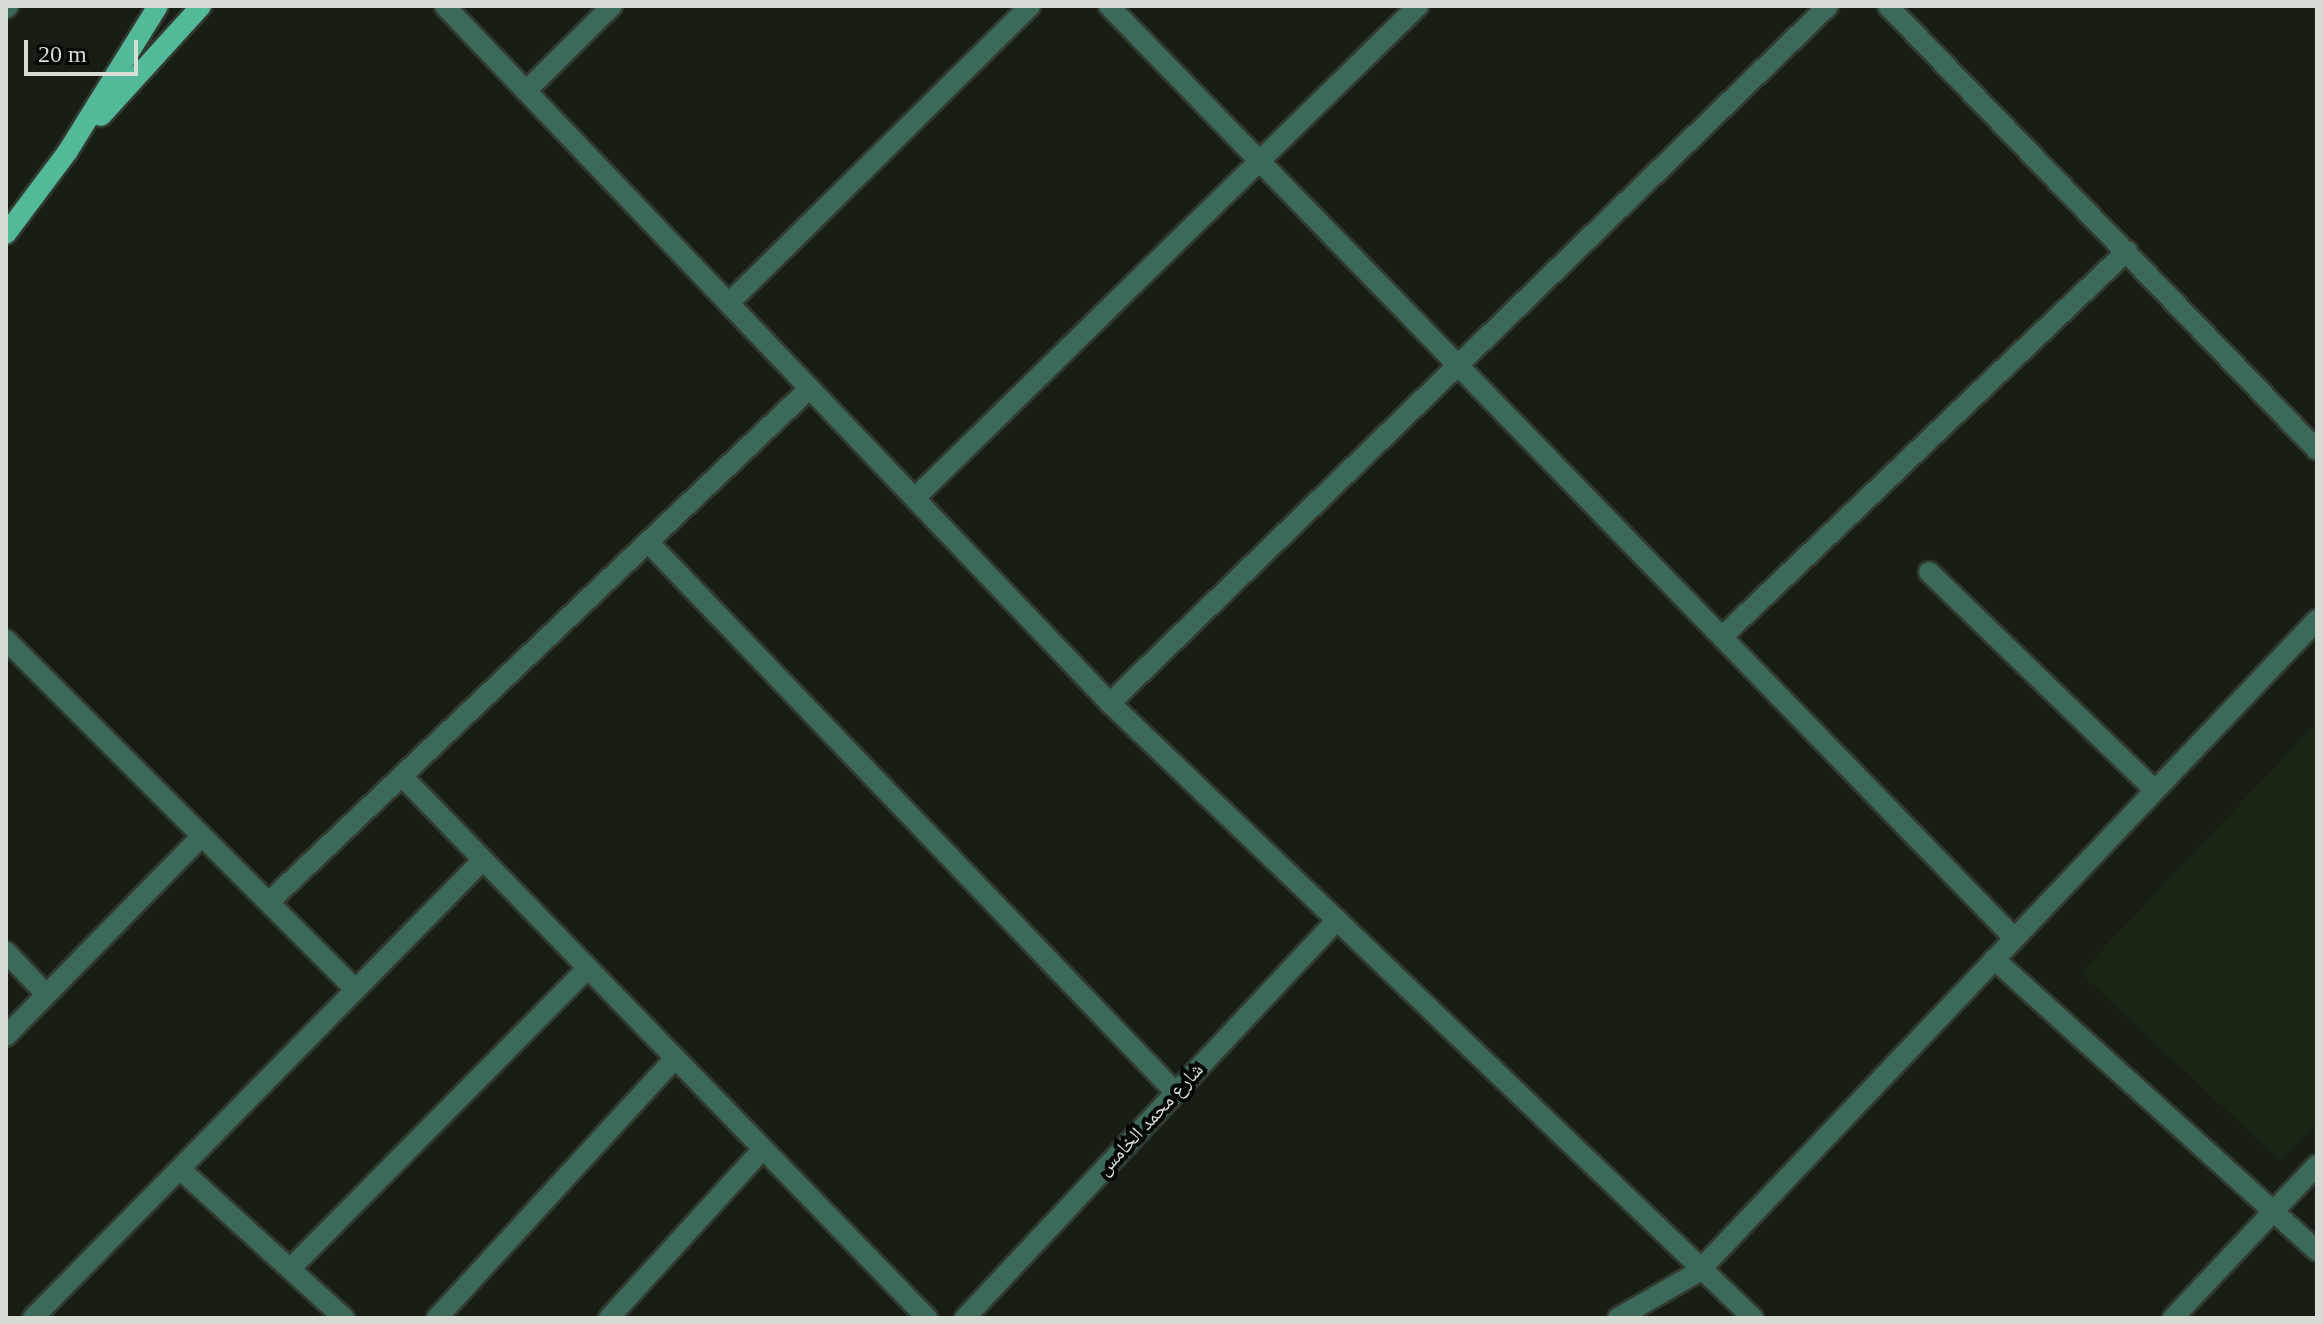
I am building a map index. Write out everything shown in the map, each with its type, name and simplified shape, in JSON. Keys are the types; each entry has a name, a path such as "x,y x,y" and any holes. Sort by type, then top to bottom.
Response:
{"main road":[{"path":"6,234 68,151 158,6"},
{"path":"68,151 201,6"}],"street":[{"path":"445,6 1110,703 1698,1272 1752,1318"},
{"path":"526,91 612,6"},
{"path":"729,303 1030,6"},
{"path":"1109,6 1724,635 2014,938"},
{"path":"915,498 1418,6"},
{"path":"1110,703 1828,6"},
{"path":"1888,6 2317,450"},
{"path":"1724,635 2127,251"},
{"path":"269,902 810,388"},
{"path":"648,542 1175,1092"},
{"path":"1929,572 2155,790"},
{"path":"1618,1318 1698,1272 2317,620"},
{"path":"6,640 353,987"},
{"path":"402,776 927,1318"},
{"path":"6,1036 202,836"},
{"path":"33,1318 182,1171 353,987 483,860"},
{"name":"شارع محمد الخامس","path":"965,1318 1337,920"},
{"path":"6,952 45,993"},
{"path":"1994,959 2271,1214 2317,1251"},
{"path":"292,1267 588,968"},
{"path":"437,1318 675,1058"},
{"path":"609,1318 763,1149"},
{"path":"2173,1318 2317,1165"},
{"path":"182,1171 292,1267 344,1318"}],"shaded area":[{"path":"2317,722 2317,1123 2280,1161 2080,973"}]}
